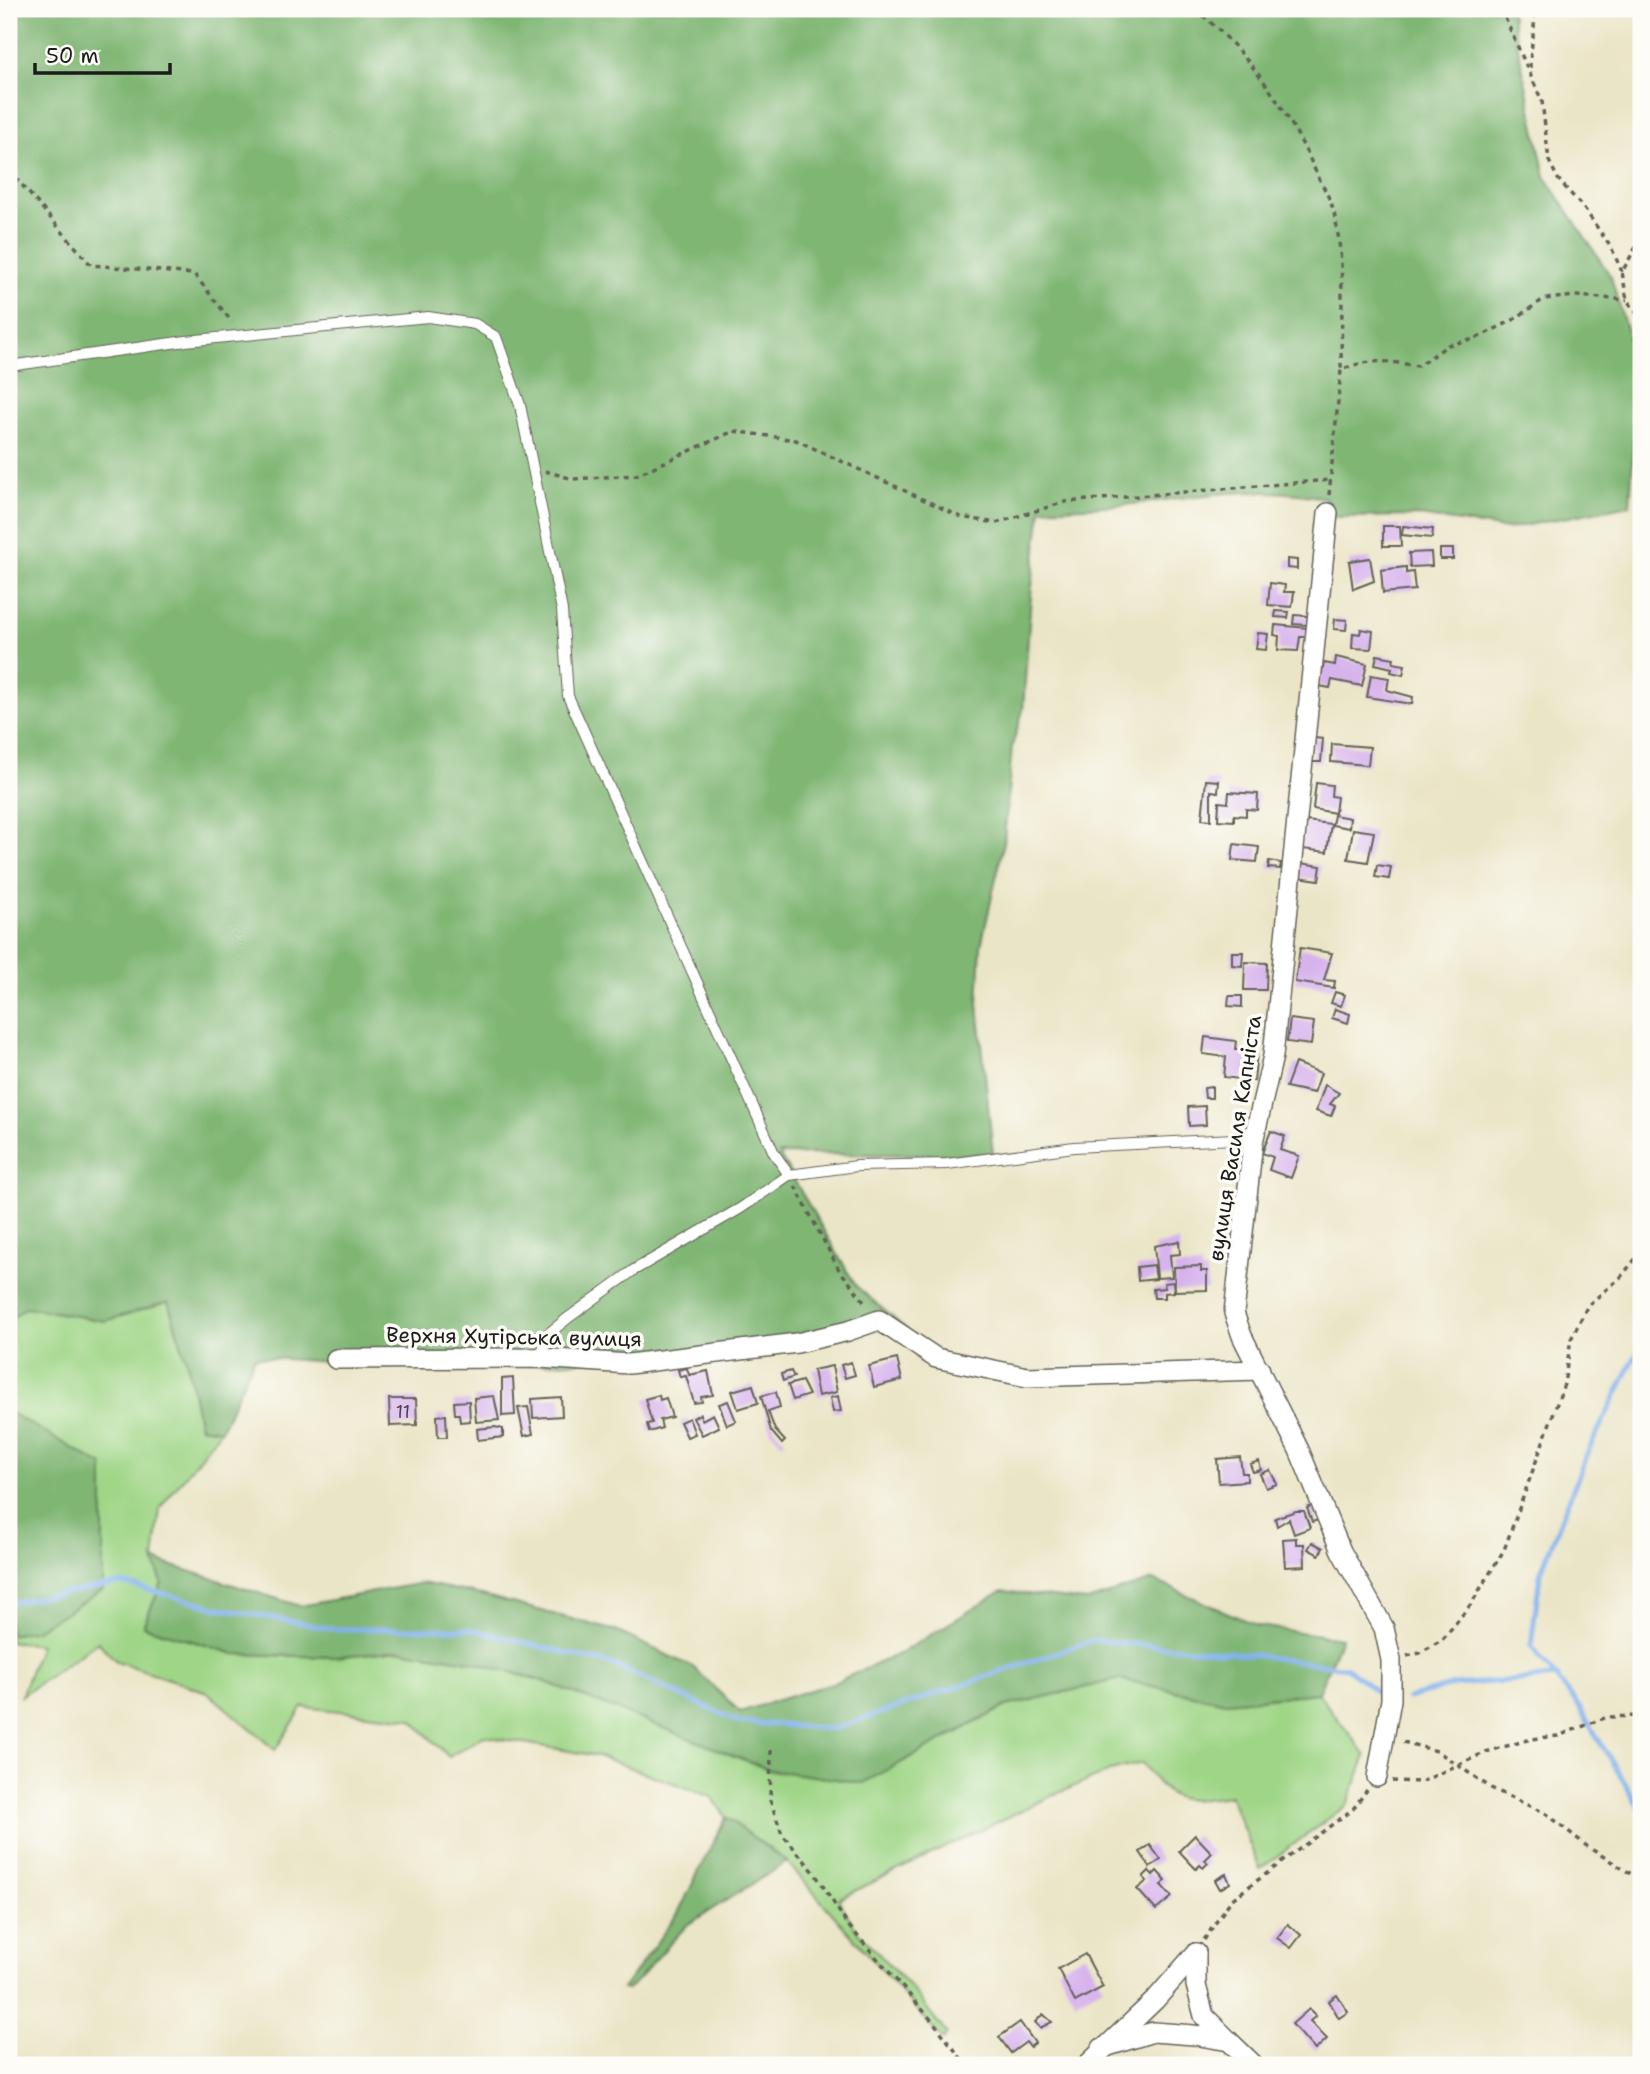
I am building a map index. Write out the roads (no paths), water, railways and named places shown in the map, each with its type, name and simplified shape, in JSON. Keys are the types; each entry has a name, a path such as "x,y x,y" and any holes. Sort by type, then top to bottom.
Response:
{"street":[{"name":"вулиця Василя Капніста","path":"1328,513 1273,1056 1253,1142 1234,1313 1299,1450 1341,1551 1384,1628 1391,1660 1391,1700 1377,1777"},
{"name":"Верхня Хутірська вулиця","path":"336,1359 540,1359 629,1364 797,1343 848,1331 879,1320 936,1358 1027,1377 1260,1370"},
{"path":"1087,2065 1155,2000 1196,1953 1196,1985 1204,2016 1254,2065"},
{"path":"1102,2048 1153,2032 1229,2041"}],"lane":[{"path":"9,366 242,335 428,317 475,324 496,337 520,405 562,610 568,696 774,1153 789,1175"},
{"path":"540,1359 548,1334 568,1318 634,1270 741,1208 789,1175 857,1166 947,1164 1074,1147 1234,1139 1253,1142"}],"waterway":[{"path":"1641,1345 1587,1453 1540,1574 1531,1646 1577,1704 1641,1810"},
{"path":"9,1603 122,1583 219,1608 333,1629 470,1629 614,1665 739,1722 834,1729 1093,1640 1246,1654 1347,1668 1378,1693"},
{"path":"1408,1698 1454,1685 1558,1677"}]}
